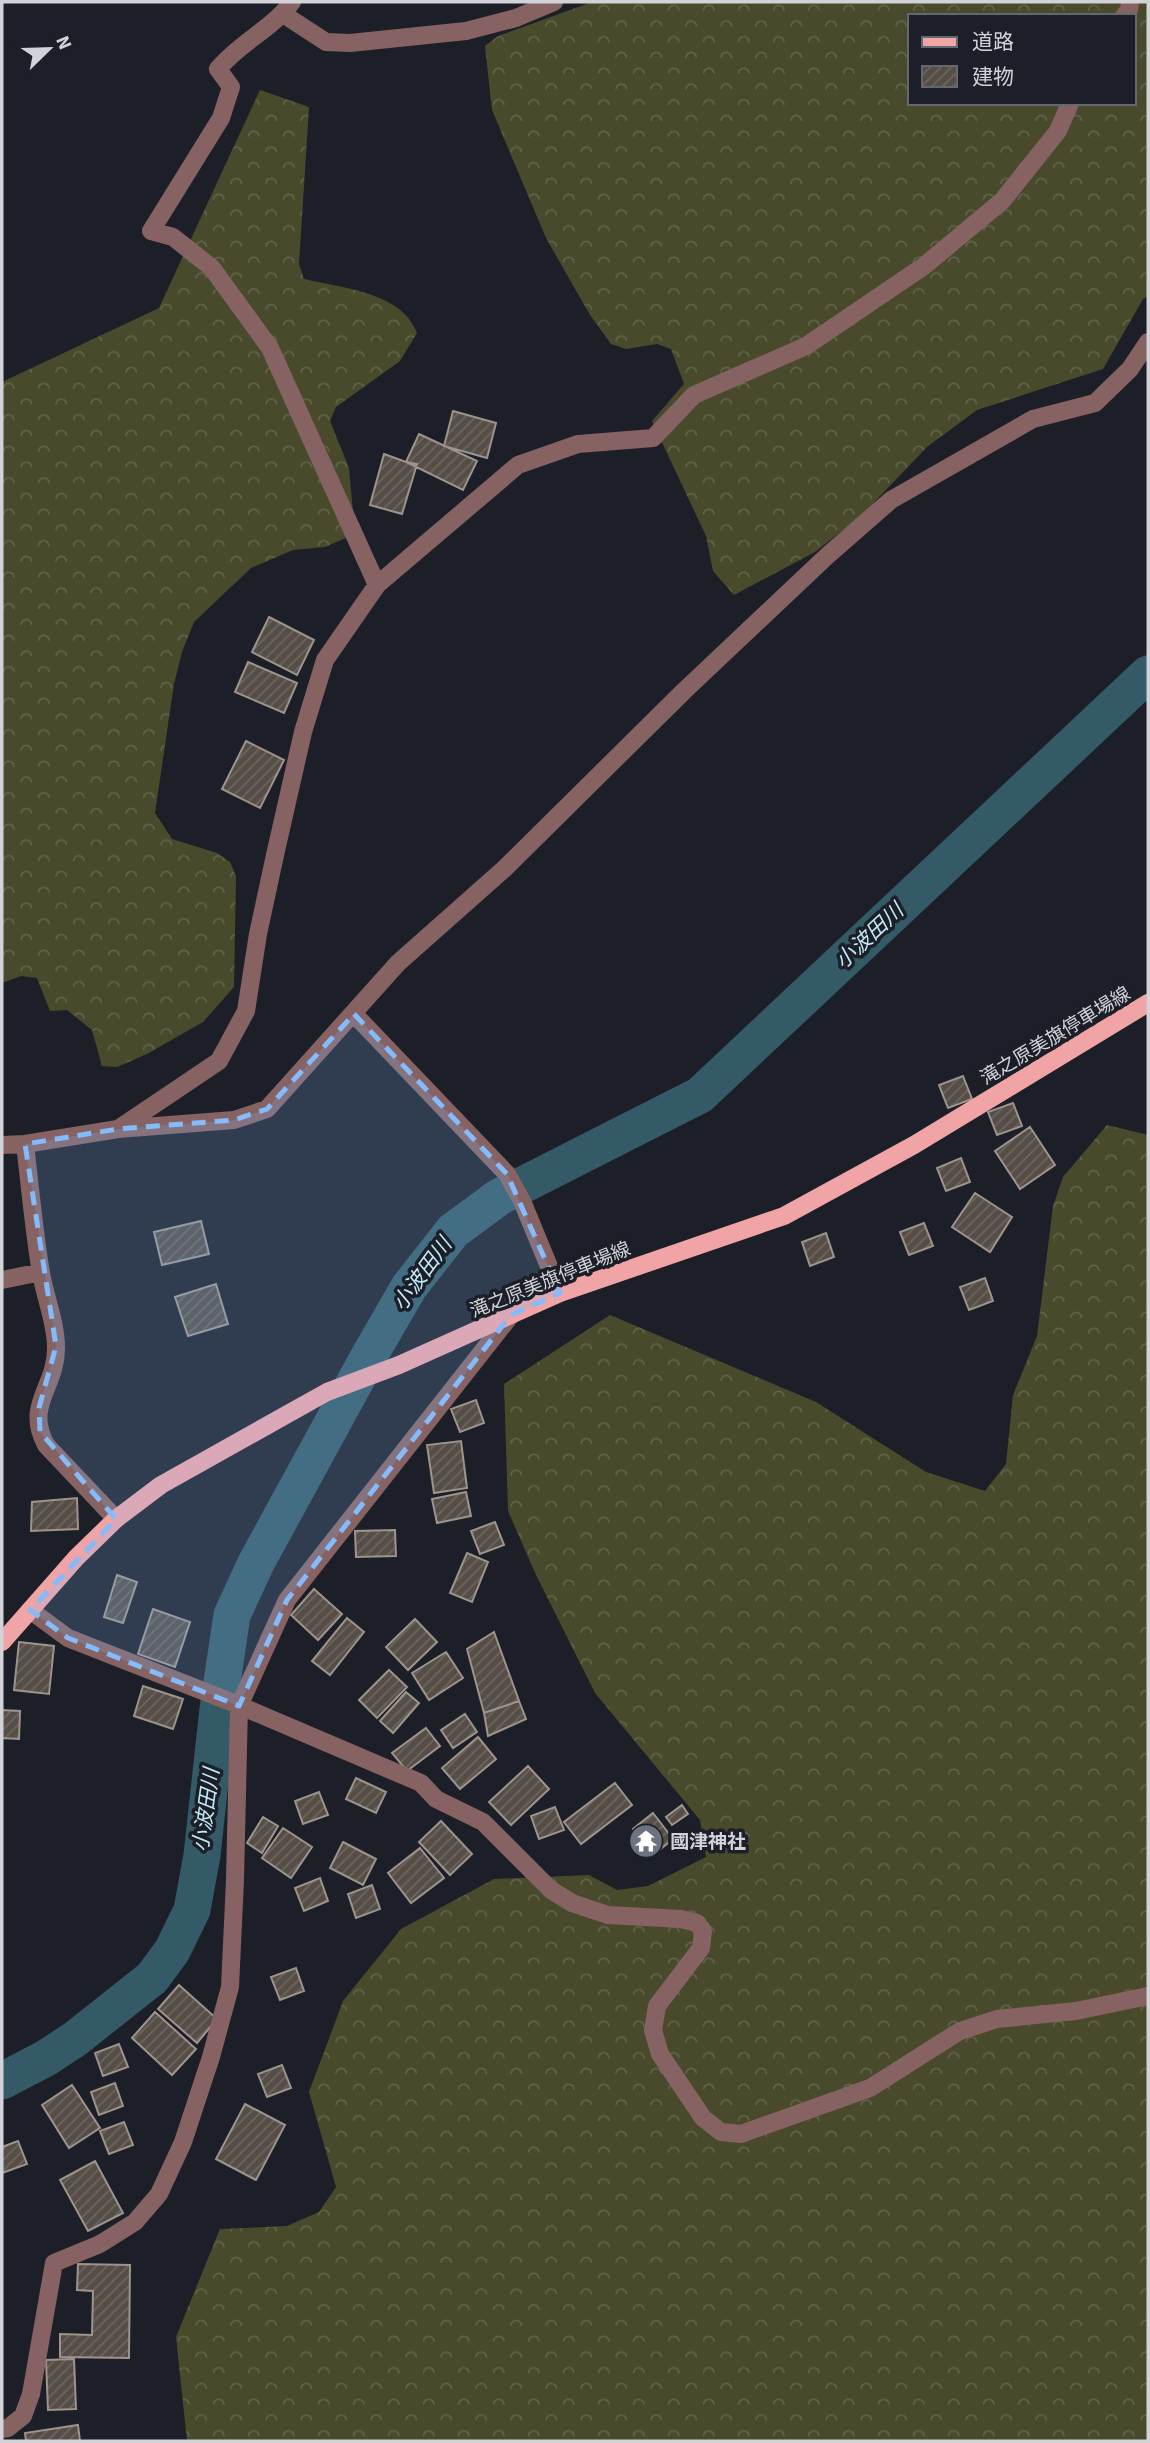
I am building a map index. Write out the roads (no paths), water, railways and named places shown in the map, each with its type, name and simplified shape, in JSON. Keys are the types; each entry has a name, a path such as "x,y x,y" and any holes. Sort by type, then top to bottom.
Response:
{"main road":[{"name":"滝之原美旗停車場線","path":"2,1642 76,1558 116,1519 161,1485 327,1392 399,1365 560,1293 784,1216 914,1145 1148,1003"}],"street":[{"path":"377,585 270,348 212,268 173,237 151,231 221,118 231,87 218,69 226,58 288,8 326,42 350,43 466,31 516,18 554,2"},
{"path":"118,1129 219,1061 246,1011 258,934 275,855 303,732 321,672 325,660 377,585 518,465 578,444 653,438 694,395 806,346 924,266 1002,201 1058,131 1069,105"},
{"path":"2,1145 25,1144 118,1129 234,1121 267,1108 398,963 504,869 684,691 827,556 891,500 1033,419 1095,403 1130,369 1148,342"},
{"path":"354,1014 507,1174 522,1201 560,1293"},
{"path":"25,1144 41,1272 56,1346 54,1366 37,1421 46,1445 116,1519"},
{"path":"2,1280 41,1272"},
{"path":"2,2429 8,2428 23,2416 31,2394 54,2263 100,2244 135,2222 159,2194 183,2142 211,2057 230,1987 235,1880 235,1704 287,1600 511,1315"},
{"path":"30,1610 68,1638 235,1704 421,1783 436,1799 483,1822 551,1890 572,1903 608,1916 681,1919 697,1923 703,1931 701,1948 657,2006 653,2030 660,2054 703,2118 721,2132 741,2134 870,2088 960,2031 997,2019 1076,2011 1148,1996"}],"waterway":[{"name":"小波田川","path":"2,2081 75,2039 152,1978 172,1951 192,1910 202,1855 218,1709 232,1615 256,1563 368,1358 409,1287 453,1231 499,1197 700,1095 1148,674"}],"place":[{"name":"國津神社","path":"646,1841"}]}
